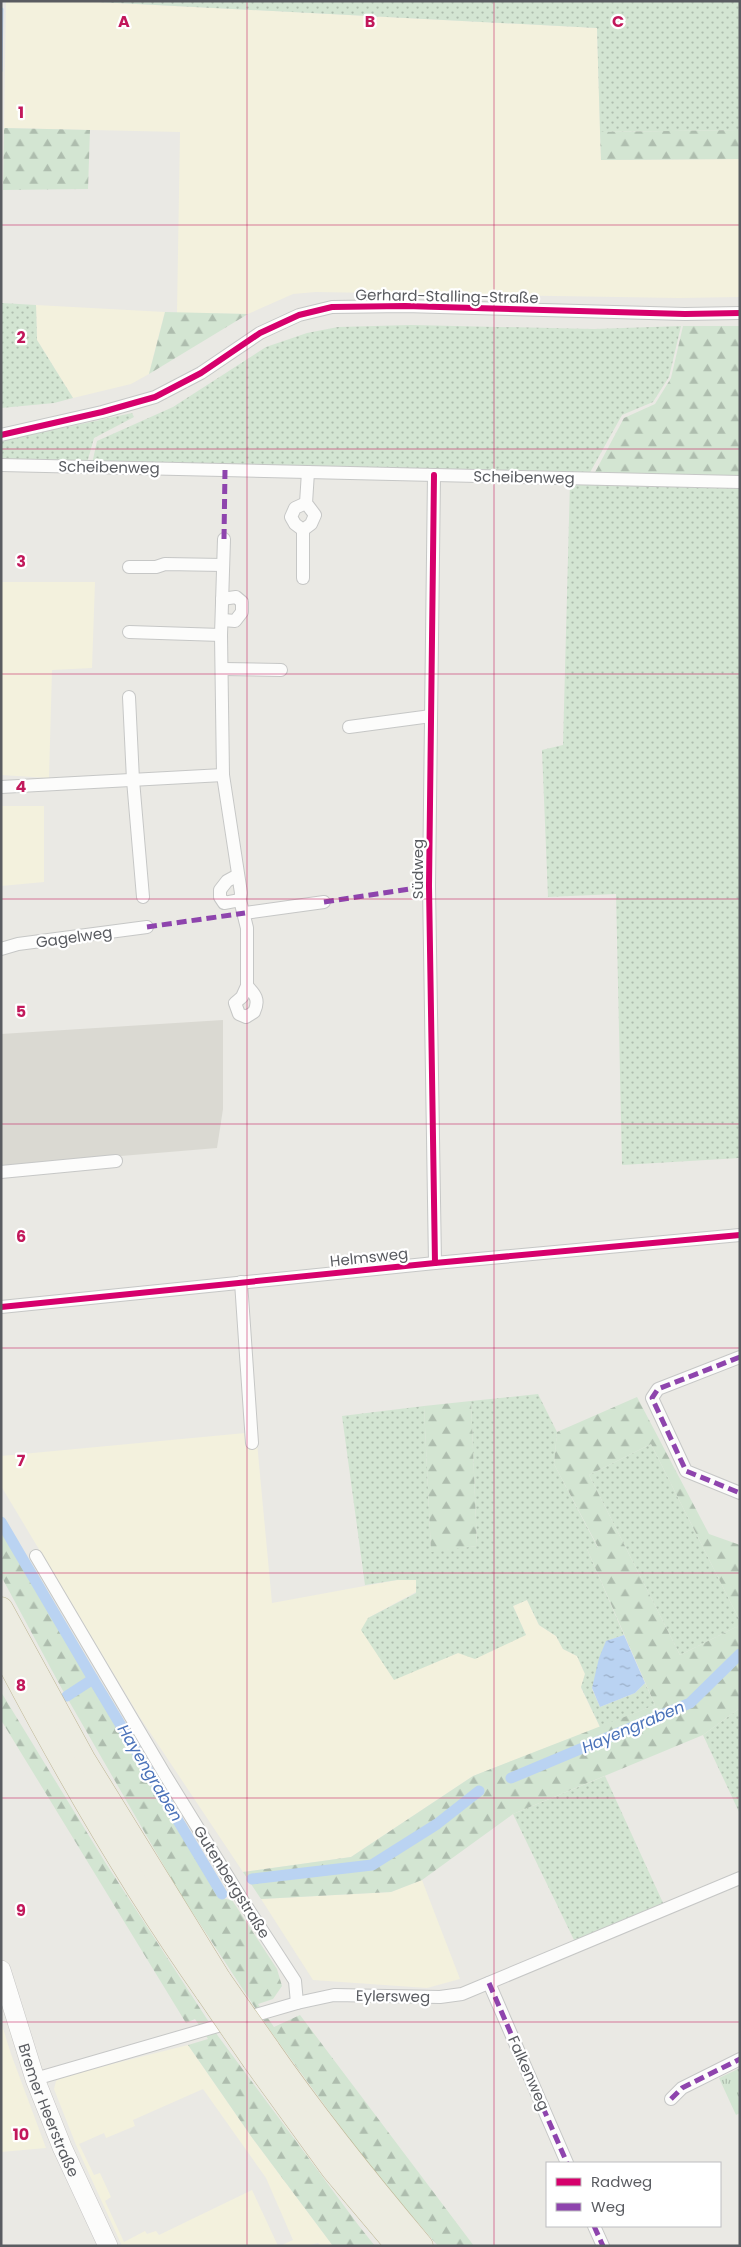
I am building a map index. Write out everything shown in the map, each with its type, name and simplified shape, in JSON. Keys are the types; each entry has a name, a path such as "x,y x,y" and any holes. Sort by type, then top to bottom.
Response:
{"highway":[{"path":"1,1609 82,1759 214,1987 260,2054 333,2169 398,2246"},
{"path":"1,1647 30,1702 101,1825 184,1959 214,1987"},
{"path":"260,2054 421,2246"}],"street":[{"name":"Gerhard-Stalling-Straße","path":"1,435 102,412 155,397 201,373 260,333 299,314 332,307 405,306 685,314 740,313"},
{"name":"Scheibenweg","path":"1,465 740,482"},
{"path":"303,530 311,524 315,515 306,503 308,472"},
{"name":"Südweg","path":"434,475 429,886 435,1263"},
{"path":"303,530 295,524 291,517 295,508 306,503"},
{"path":"303,530 303,578"},
{"path":"224,539 223,620 221,635 223,669 223,775 241,893 240,900 247,928 246,986"},
{"path":"129,567 156,567 165,564 223,564"},
{"path":"222,599 236,597 242,602 242,612 235,621 223,620"},
{"path":"129,632 221,635"},
{"path":"223,669 281,670"},
{"path":"129,698 133,780 143,897"},
{"path":"349,727 431,716"},
{"path":"1,786 223,775"},
{"path":"238,875 228,881 220,890 220,898 224,903 240,900"},
{"path":"244,913 324,902"},
{"name":"Gagelweg","path":"1,949 18,944 147,927"},
{"path":"1,1172 116,1161"},
{"name":"Helmsweg","path":"1,1307 435,1263 740,1235"},
{"path":"241,1282 252,1443"},
{"path":"740,1357 658,1389 652,1398 686,1471 740,1493"},
{"name":"Gutenbergstraße","path":"36,1556 170,1782 295,1981 297,2003"},
{"name":"Eylersweg","path":"35,2079 297,2003 334,1995 440,1997 462,1994 740,1878"},
{"name":"Bremer Heerstraße","path":"1,1970 35,2079 62,2147 108,2246"},
{"name":"Falkenweg","path":"489,1983 568,2162"},
{"path":"671,2098 682,2088 740,2060"},
{"path":"594,2227 603,2246"}],"shaded area":[{"path":"6,1 79,1 597,28 601,160 740,159 740,297 679,298 316,292 293,294 248,314 177,313 180,132 4,128"},
{"path":"36,305 165,312 149,374 131,384 73,398 37,340"},
{"path":"1,582 95,582 92,668 52,670 49,778 1,775"},
{"path":"1,806 44,806 44,882 1,886"},
{"path":"223,1020 223,1109 217,1148 1,1166 1,1034"},
{"path":"256,1432 272,1603 397,1580 416,1579 416,1592 368,1618 394,1679 458,1653 526,1635 513,1606 527,1600 539,1625 556,1636 563,1649 577,1656 585,1674 581,1688 600,1727 473,1776 351,1857 243,1872 141,1719 1,1486 1,1456"},
{"path":"422,1880 460,1979 427,1988 313,1980 261,1899 391,1892"},
{"path":"1,2022 11,2054 46,2148 1,2152"},
{"path":"188,2045 253,2139 333,2246 321,2246 318,2243 306,2246 280,2246 293,2240 266,2178 203,2089 133,2120 135,2126 106,2138 104,2133 79,2144 94,2175 100,2173 111,2197 105,2201 124,2242 145,2231 147,2234 156,2231 159,2235 252,2190 278,2246 122,2246 76,2145 54,2089 56,2081 64,2076"}],"green space":[{"path":"79,1 740,1 740,130 600,132 597,28"},
{"path":"4,128 90,130 88,189 3,190"},
{"path":"740,130 740,159 601,160 600,132"},
{"path":"2,303 36,305 37,340 73,398 54,403 1,408"},
{"path":"165,312 248,314 149,374"},
{"path":"411,325 594,329 681,326 669,377 653,402 622,415 588,476 92,464 97,441 173,407 266,347 307,333 338,327"},
{"path":"683,326 740,326 740,477 593,476 624,418 655,404 671,378"},
{"path":"132,413 134,417 94,438 87,463 1,459 1,438 68,427"},
{"path":"570,481 740,485 740,1158 622,1165 616,894 548,897 542,750 563,745"},
{"path":"538,1394 557,1432 554,1464 598,1548 587,1549 624,1635 606,1641 592,1689 600,1707 635,1693 645,1683 655,1705 600,1727 581,1687 585,1674 577,1656 563,1649 556,1636 539,1625 527,1600 513,1606 526,1635 475,1659 458,1653 394,1680 361,1630 368,1618 416,1593 416,1580 397,1580 365,1585 342,1416 424,1406 431,1551 477,1546 471,1401"},
{"path":"637,1397 709,1534 740,1545 740,1621 651,1444 589,1475 680,1655 740,1625 740,1708 703,1735 513,1814 422,1880 391,1892 261,1899 243,1872 351,1857 473,1776 655,1705 587,1549 598,1547 554,1464 557,1432"},
{"path":"471,1401 477,1546 431,1552 424,1406"},
{"path":"651,1444 740,1621 740,1625 680,1655 589,1475"},
{"path":"1,1527 220,1898 232,1900 277,1969 282,1986 273,1999 258,2004 274,2027 300,2015 474,2246 438,2246 369,2166 269,2029 179,1892 62,1689 1,1576"},
{"path":"1,1692 105,1862 218,2036 375,2246 333,2246 253,2139 188,2045 208,2039 195,2019 186,2023 1,1720"},
{"path":"740,1708 740,1814 703,1735"},
{"path":"605,1776 664,1905 575,1942 513,1814"},
{"path":"740,2068 740,2113 736,2115 719,2078"}],"water":[{"path":"624,1635 645,1683 635,1693 600,1707 592,1688 599,1658 606,1641"}],"waterway":[{"path":"1,71 2,9"},
{"path":"1,1522 93,1679"},
{"name":"Hayengraben","path":"511,1778 690,1703 740,1654"},
{"name":"Hayengraben","path":"67,1696 93,1679 222,1894"},
{"name":"Hayengraben","path":"252,1879 372,1865 437,1824 479,1791"}],"marked path":[{"path":"224,539 225,470"},
{"path":"324,902 429,886"},
{"path":"147,927 245,913"},
{"path":"740,1357 658,1389 652,1398 686,1471 740,1493"},
{"path":"489,1983 567,2162"},
{"path":"671,2099 682,2088 740,2059"},
{"path":"594,2227 603,2246"}],"cycle path":[{"path":"1,435 102,412 155,397 201,373 260,333 299,315 332,307 405,306 685,314 740,313"},
{"path":"434,475 429,886 435,1263"},
{"path":"1,1307 435,1263 740,1235"}]}
